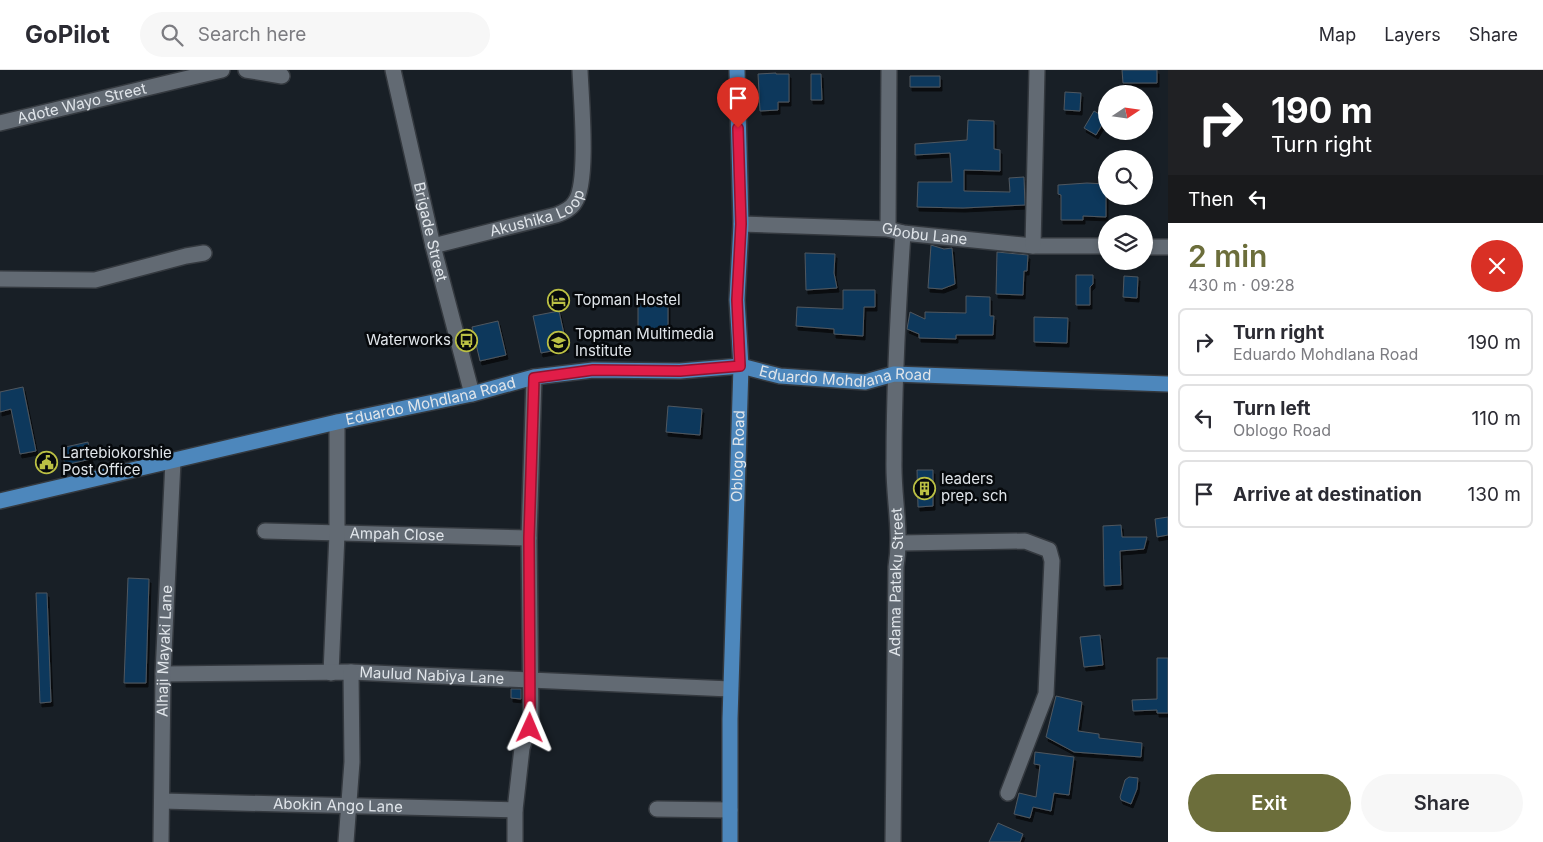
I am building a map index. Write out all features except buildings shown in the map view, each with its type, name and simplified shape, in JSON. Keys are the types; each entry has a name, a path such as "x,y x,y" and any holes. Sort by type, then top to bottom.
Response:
{"main road":[{"name":"Oblogo Road","path":"730,842 730,689 740,366 737,300 741,224 737,70"},
{"name":"Eduardo Mohdlana Road","path":"0,501 337,422 472,394 534,378 593,370 680,371 740,366 780,376 865,382 894,374 1168,384"}],"street":[{"name":"Adote Wayo Street","path":"0,122 222,70"},
{"path":"246,70 282,76"},
{"name":"Brigade Street","path":"394,70 433,246 472,394"},
{"name":"Akushika Loop","path":"433,246 556,215 568,210 576,202 582,177 580,70"},
{"name":"Adama Pataku Street","path":"889,70 895,231 894,479 900,543 896,567 893,842"},
{"path":"1033,246 1037,70"},
{"name":"Gbobu Lane","path":"741,224 895,231 1033,246 1098,246"},
{"path":"1153,247 1168,247"},
{"path":"0,280 95,280 204,253"},
{"path":"515,842 515,810 522,748 530,720 529,538 534,378"},
{"path":"331,672 337,534 337,422"},
{"name":"Alhaji Mayaki Lane","path":"161,842 163,674 173,461"},
{"name":"Ampah Close","path":"265,531 529,538"},
{"path":"900,543 1024,541 1048,550 1052,561 1046,694 1008,792"},
{"path":"346,842 352,762 351,672"},
{"name":"Maulud Nabiya Lane","path":"163,674 351,672 730,689"},
{"name":"Abokin Ango Lane","path":"162,802 515,810"},
{"path":"657,809 730,810"}],"place":[{"name":"Topman Hostel","path":"558,300"},
{"name":"Waterworks","path":"467,340"},
{"name":"Topman Multimedia Institute","path":"559,343"},
{"name":"Lartebiokorshie Post Office","path":"46,462"},
{"name":"leaders prep. sch","path":"925,488"}],"route":[{"path":"530,728 529,538 534,378 593,370 680,371 740,366 737,300 741,224 738,128"}]}
